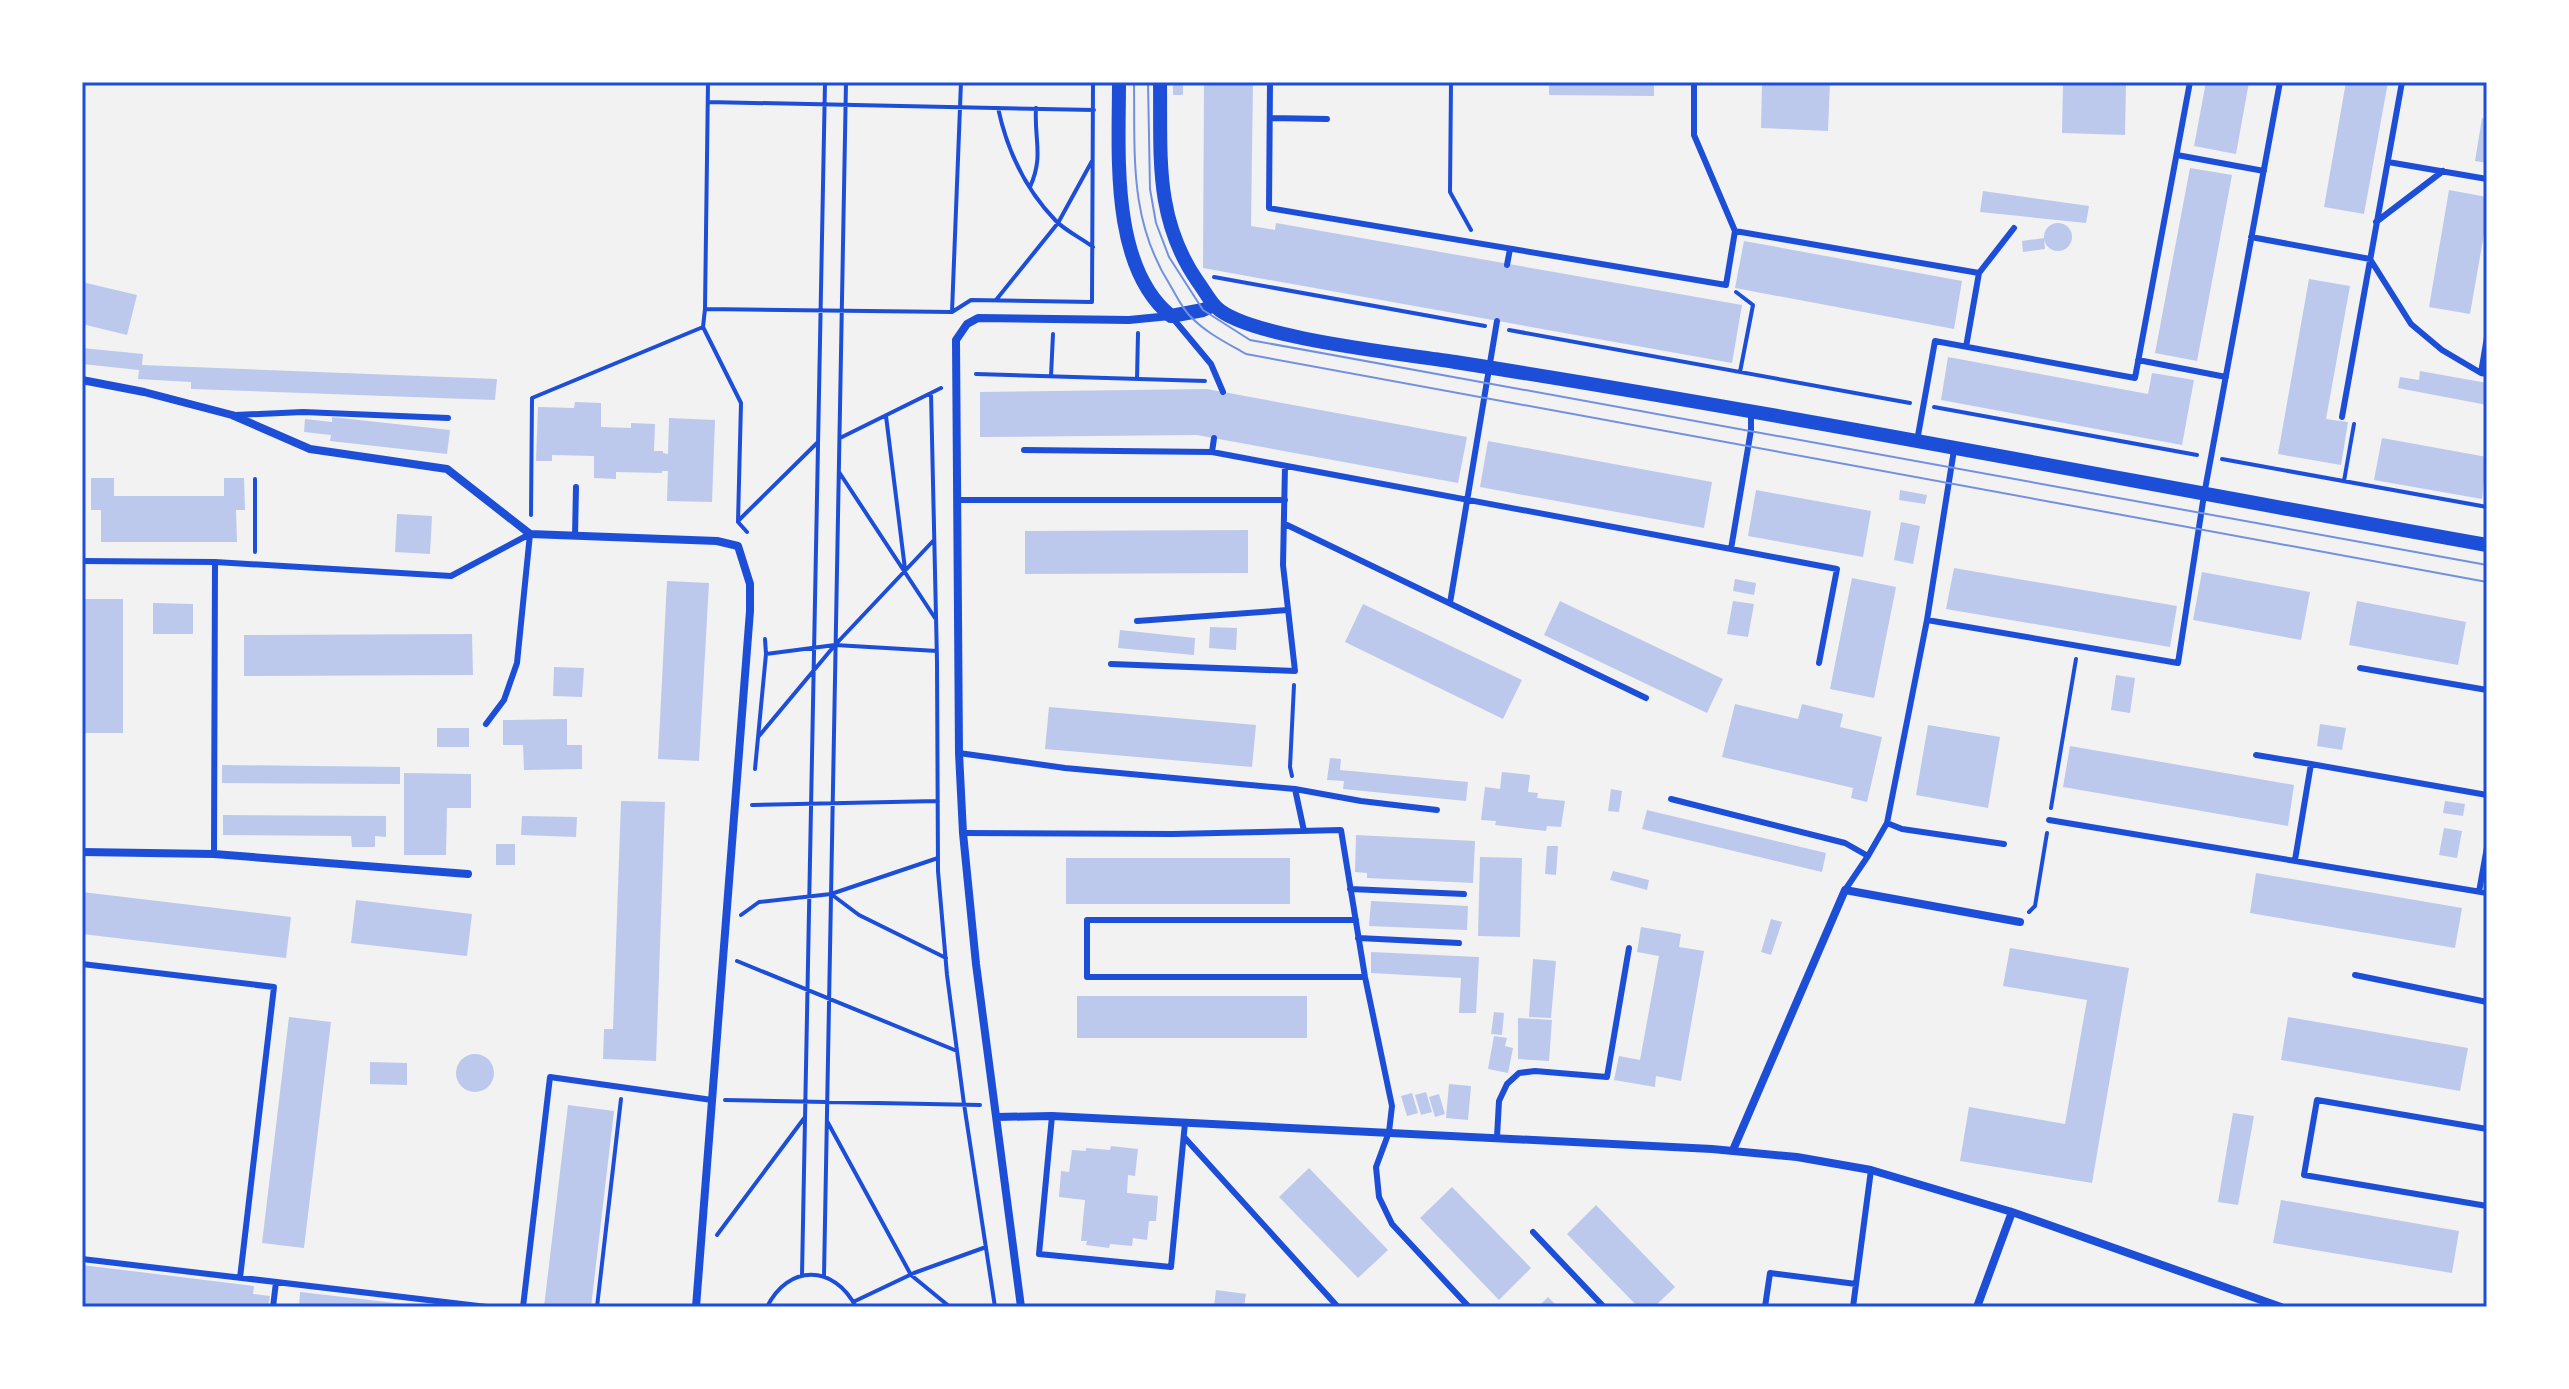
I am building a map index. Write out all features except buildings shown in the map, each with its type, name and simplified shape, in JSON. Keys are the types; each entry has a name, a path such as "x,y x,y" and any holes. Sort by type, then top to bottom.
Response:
{"street":[{"path":"1119,82 1119,183 1124,226 1149,295 1171,316"},
{"path":"1160,82 1161,170 1169,225 1185,264 1214,305 1239,322 1323,341 1751,411 2487,545"},
{"path":"1021,1307 976,964 963,833 959,753 956,340 967,324 978,318 1138,320 1203,310 1214,305"},
{"path":"82,380 144,392 232,415 310,449 447,469 530,534 717,541 738,546 750,584 750,611 696,1307"},
{"path":"82,852 214,854 468,874"},
{"path":"1733,1150 1845,890 2020,922"},
{"path":"997,1117 1052,1116 1497,1137 1733,1150 1797,1157 1871,1170 2012,1212 2281,1307"},
{"path":"1977,1307 2012,1212"}],"lane":[{"path":"1270,82 1269,208 1726,285 1735,231 1694,135 1694,82"},
{"path":"1917,441 1935,341 2135,378 2190,82"},
{"path":"1927,620 2178,663 2204,495 2280,82"},
{"path":"2342,417 2402,82"},
{"path":"1270,118 1327,119"},
{"path":"2177,155 2264,171"},
{"path":"2388,162 2487,179"},
{"path":"2376,222 2443,171"},
{"path":"1966,347 1979,273 2014,228"},
{"path":"1735,231 1979,273"},
{"path":"2251,237 2370,259 2411,324 2442,350 2484,373 2487,337"},
{"path":"1507,265 1510,249"},
{"path":"1171,316 1211,364 1223,392"},
{"path":"1450,603 1497,324"},
{"path":"2138,360 2226,377"},
{"path":"1731,549 1751,430 1751,411"},
{"path":"232,415 303,412 448,418"},
{"path":"1212,452 1214,438"},
{"path":"1845,890 1887,823 1927,620 1954,448"},
{"path":"1024,450 1212,452 1837,569 1819,663"},
{"path":"1111,664 1295,671 1283,565 1285,466"},
{"path":"575,536 576,487"},
{"path":"957,500 1285,500"},
{"path":"1285,524 1646,698"},
{"path":"82,561 215,562 451,576 530,534"},
{"path":"486,724 504,700 517,663 530,534"},
{"path":"214,854 215,562"},
{"path":"1137,621 1288,610"},
{"path":"2360,668 2487,690"},
{"path":"959,753 1065,768 1295,789 1437,810"},
{"path":"2256,755 2487,795"},
{"path":"2295,860 2311,764"},
{"path":"1295,789 1304,831"},
{"path":"1671,799 1845,843 1868,856"},
{"path":"2049,820 2483,892 2487,847"},
{"path":"1887,823 1902,829 2004,844"},
{"path":"963,833 1173,834 1341,830 1365,977 1392,1106 1389,1132 1376,1167 1379,1197 1392,1224 1469,1307"},
{"path":"1350,889 1464,894"},
{"path":"1356,920 1087,920 1087,977 1365,977"},
{"path":"1358,938 1459,943"},
{"path":"1497,1137 1499,1101 1507,1084 1519,1073 1535,1071 1607,1077 1629,948"},
{"path":"82,964 274,987 240,1278"},
{"path":"2355,975 2487,1002"},
{"path":"523,1307 550,1077 712,1100"},
{"path":"2487,1129 2317,1100 2304,1175 2487,1206"},
{"path":"1052,1116 1039,1254 1171,1267 1185,1123"},
{"path":"1184,1137 1338,1307"},
{"path":"1853,1307 1871,1170"},
{"path":"1533,1232 1604,1307"},
{"path":"82,1259 487,1307"},
{"path":"1765,1307 1770,1273 1856,1284"},
{"path":"273,1307 276,1282"}],"path":[{"path":"708,82 703,327 741,403 738,522 818,442"},
{"path":"802,1275 825,82"},
{"path":"824,1276 846,82"},
{"path":"705,309 952,312 961,82"},
{"path":"1092,320 1093,82"},
{"path":"1451,82 1450,192 1479,244"},
{"path":"708,102 1094,110"},
{"path":"998,108 1003,133 1030,187 1058,223 1093,247"},
{"path":"1030,187 1039,159 1034,128 1036,108"},
{"path":"996,300 1058,223 1093,157"},
{"path":"1214,277 1497,324 1740,372 2487,507"},
{"path":"1726,285 1753,305 1740,372"},
{"path":"1051,376 1054,319"},
{"path":"1137,379 1138,320"},
{"path":"530,534 532,398 703,327"},
{"path":"976,374 1218,381"},
{"path":"840,438 941,388"},
{"path":"886,416 905,572"},
{"path":"2342,417 2355,420 2344,481"},
{"path":"839,471 936,620"},
{"path":"255,479 255,565"},
{"path":"758,738 835,645 934,540"},
{"path":"766,654 835,645 937,651"},
{"path":"2020,922 2035,906 2078,645"},
{"path":"1295,671 1290,767 1295,789"},
{"path":"752,805 938,801"},
{"path":"741,915 759,902 831,894 938,858"},
{"path":"831,894 859,915 946,958"},
{"path":"737,961 957,1051"},
{"path":"597,1307 622,1086"},
{"path":"712,1100 995,1105"},
{"path":"716,1237 805,1117"},
{"path":"826,1120 911,1275 950,1307"},
{"path":"767,1307 774,1293 802,1275 824,1276 838,1283 854,1304 911,1275 986,1247"}],"tram line":[{"path":"1134,82 1137,187 1147,236 1157,261 1190,316 1210,333 1246,354 2487,582"},
{"path":"1148,82 1150,189 1156,223 1169,257 1203,310 1250,340 2487,565"}]}
